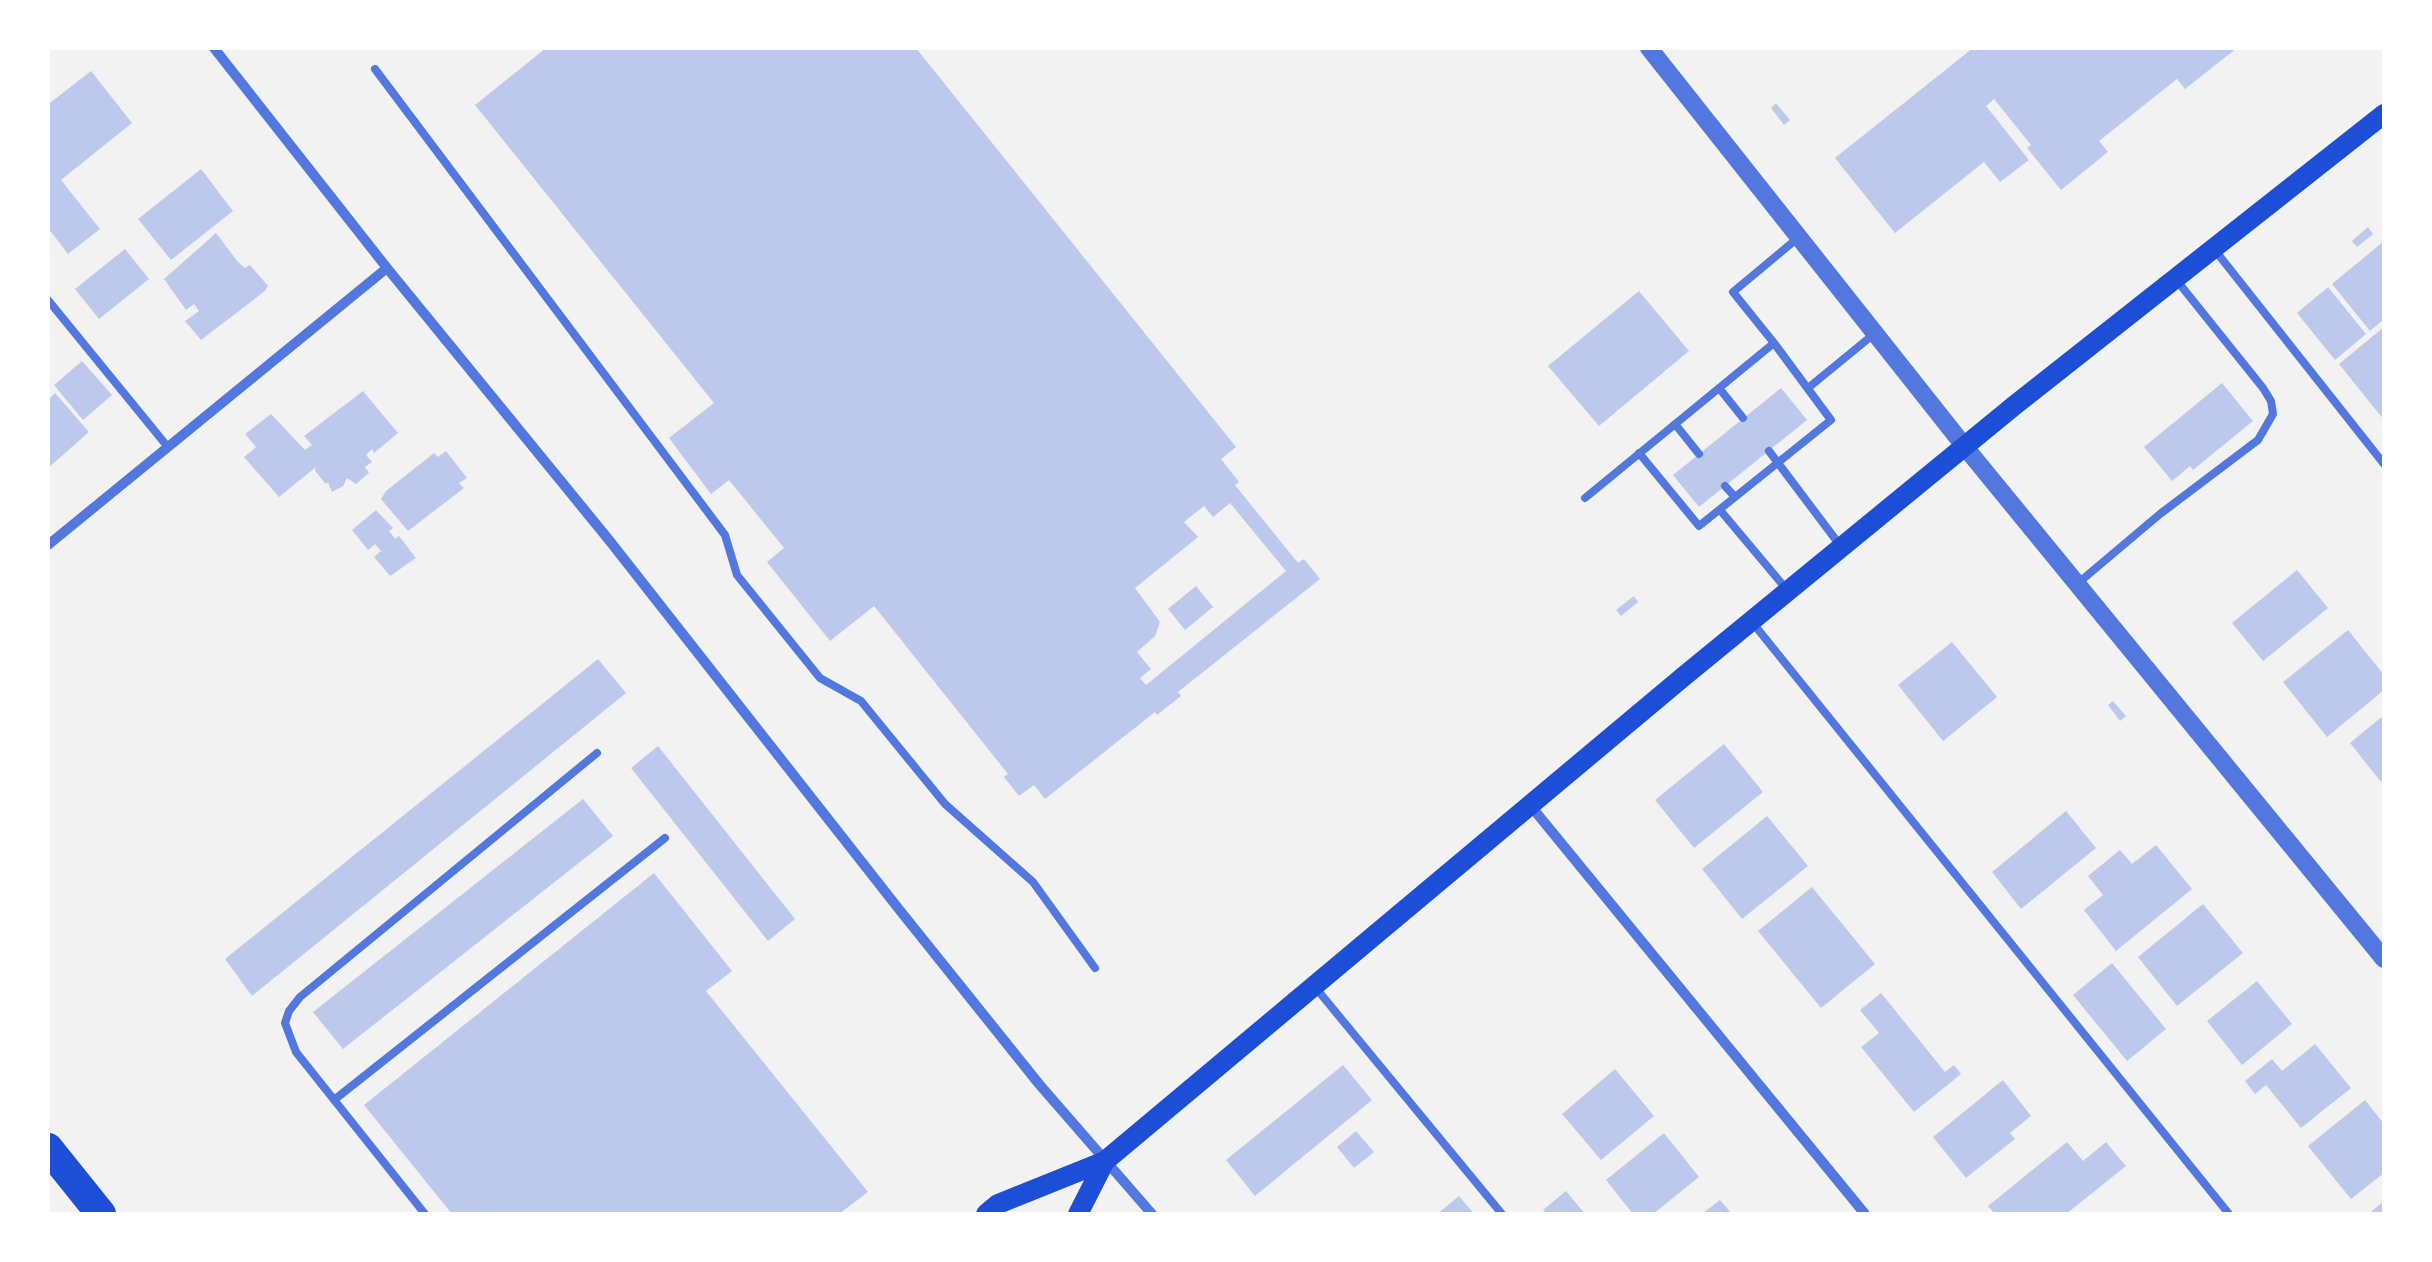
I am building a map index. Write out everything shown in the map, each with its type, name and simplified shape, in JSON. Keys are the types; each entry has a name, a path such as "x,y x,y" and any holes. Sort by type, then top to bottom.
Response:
{"highway":[{"path":"48,1148 101,1214"}],"main road":[{"path":"986,1214 998,1204 1106,1161 1751,621 2384,114"},
{"path":"1078,1214 1106,1161"}],"street":[{"path":"214,48 898,908 1152,1214"},
{"path":"1649,48 1965,446 2384,959"},
{"path":"48,545 387,268"},
{"path":"1530,805 1864,1214"}],"lane":[{"path":"375,69 725,535 737,574 784,634 820,678 861,700 945,804 1034,882 1095,968"},
{"path":"1639,454 1699,526 1831,420 1733,292 1800,237"},
{"path":"2214,249 2384,464"},
{"path":"2078,584 2160,514 2258,440 2273,414 2271,401 2262,388 2175,278"},
{"path":"48,300 167,446"},
{"path":"1808,388 1876,332"},
{"path":"1584,498 1774,343"},
{"path":"1719,388 1743,418"},
{"path":"1675,424 1699,454"},
{"path":"1768,451 1842,547"},
{"path":"1725,486 1735,498"},
{"path":"1720,510 1788,591"},
{"path":"1751,621 2229,1214"},
{"path":"425,1214 296,1052 285,1023 288,1011 300,997 598,753"},
{"path":"334,1100 665,838"},
{"path":"1315,988 1502,1214"}],"building":[{"path":"546,48 916,48 1236,447 1221,459 1239,482 1235,485 1298,563 1304,559 1320,579 1178,692 1181,696 1045,799 1034,785 1019,796 1004,777 1008,774 874,606 830,641 767,562 784,548 729,480 711,494 669,438 714,403 475,105","holes":["1230,503 1286,571 1146,685 1140,678 1151,669 1137,652 1155,636 1160,622 1135,588 1198,537 1184,522 1204,506 1213,517"]},
{"path":"1973,48 2237,48 2185,89 2177,79 2099,141 2108,152 2061,190 1994,99 1986,106 2029,160 2000,182 1984,162 1895,233 1835,158"},
{"path":"91,71 132,123 61,180 100,229 68,254 48,228 48,100 50,103"},
{"path":"1776,103 1790,120 1784,125 1771,108"},
{"path":"201,169 233,211 171,260 138,219"},
{"path":"2368,227 2373,234 2357,247 2352,241"},
{"path":"216,233 238,262 245,268 250,265 268,286 201,340 185,321 199,311 194,304 186,310 164,279"},
{"path":"2384,241 2384,319 2370,331 2332,284"},
{"path":"125,249 149,279 99,319 75,289"},
{"path":"2328,287 2366,334 2335,360 2297,313"},
{"path":"1639,291 1689,351 1599,426 1548,366"},
{"path":"2384,327 2384,420 2339,364"},
{"path":"82,361 112,395 83,420 54,385"},
{"path":"2222,383 2253,421 2193,470 2190,466 2172,481 2144,447"},
{"path":"1781,388 1807,420 1699,507 1673,475"},
{"path":"363,391 398,433 366,455 372,462 365,467 369,473 356,484 347,478 343,486 332,492 316,467 279,497 244,457 256,447 245,434 271,414 305,450 312,445 304,436"},
{"path":"55,393 89,432 48,468 48,400"},
{"path":"446,451 467,478 459,483 464,488 408,531 381,499 434,453 438,457"},
{"path":"376,510 393,528 389,531 395,539 399,536 416,558 390,576 374,557 381,551 375,544 368,550 352,530"},
{"path":"2297,570 2328,608 2263,661 2232,623"},
{"path":"1196,586 1213,607 1185,630 1168,609"},
{"path":"1634,596 1638,602 1621,616 1616,610"},
{"path":"2348,630 2384,675 2384,690 2327,737 2283,682"},
{"path":"1952,642 1997,697 1943,741 1898,685"},
{"path":"598,659 626,693 252,996 225,959"},
{"path":"2113,701 2126,716 2120,721 2108,705"},
{"path":"2384,715 2384,778 2381,782 2350,743"},
{"path":"1724,744 1763,792 1694,848 1655,800"},
{"path":"658,746 795,919 768,941 631,768"},
{"path":"583,799 613,836 343,1049 313,1012"},
{"path":"2066,811 2096,848 2021,909 1992,872"},
{"path":"1767,816 1808,866 1742,919 1702,869"},
{"path":"2156,845 2192,889 2116,951 2084,910 2103,895 2088,876 2120,850 2132,864"},
{"path":"654,873 732,971 706,991 868,1192 839,1214 452,1214 364,1105"},
{"path":"1812,887 1875,964 1821,1008 1758,931"},
{"path":"2203,904 2243,953 2177,1006 2138,957"},
{"path":"2112,963 2166,1029 2127,1061 2073,995"},
{"path":"2257,981 2292,1024 2242,1065 2207,1021"},
{"path":"1881,993 1945,1072 1954,1065 1961,1074 1914,1112 1861,1047 1879,1033 1860,1010"},
{"path":"2315,1044 2351,1088 2301,1128 2266,1085 2255,1094 2245,1081 2272,1059 2282,1071"},
{"path":"1343,1065 1372,1100 1255,1196 1226,1160"},
{"path":"1615,1069 1654,1116 1601,1160 1562,1114"},
{"path":"2003,1080 2031,1116 2010,1133 2015,1139 1966,1178 1933,1137"},
{"path":"2365,1100 2384,1124 2384,1173 2351,1199 2308,1146"},
{"path":"1356,1131 1374,1152 1354,1168 1337,1147"},
{"path":"1664,1133 1699,1177 1653,1214 1633,1214 1606,1180"},
{"path":"2067,1142 2083,1161 2106,1142 2126,1166 2066,1214 1995,1214 1988,1206"},
{"path":"1566,1191 1585,1214 1547,1214 1543,1210"},
{"path":"1459,1196 1474,1214 1437,1214"},
{"path":"1720,1200 1732,1214 1702,1214"},
{"path":"2384,1201 2384,1214 2368,1214"}]}
